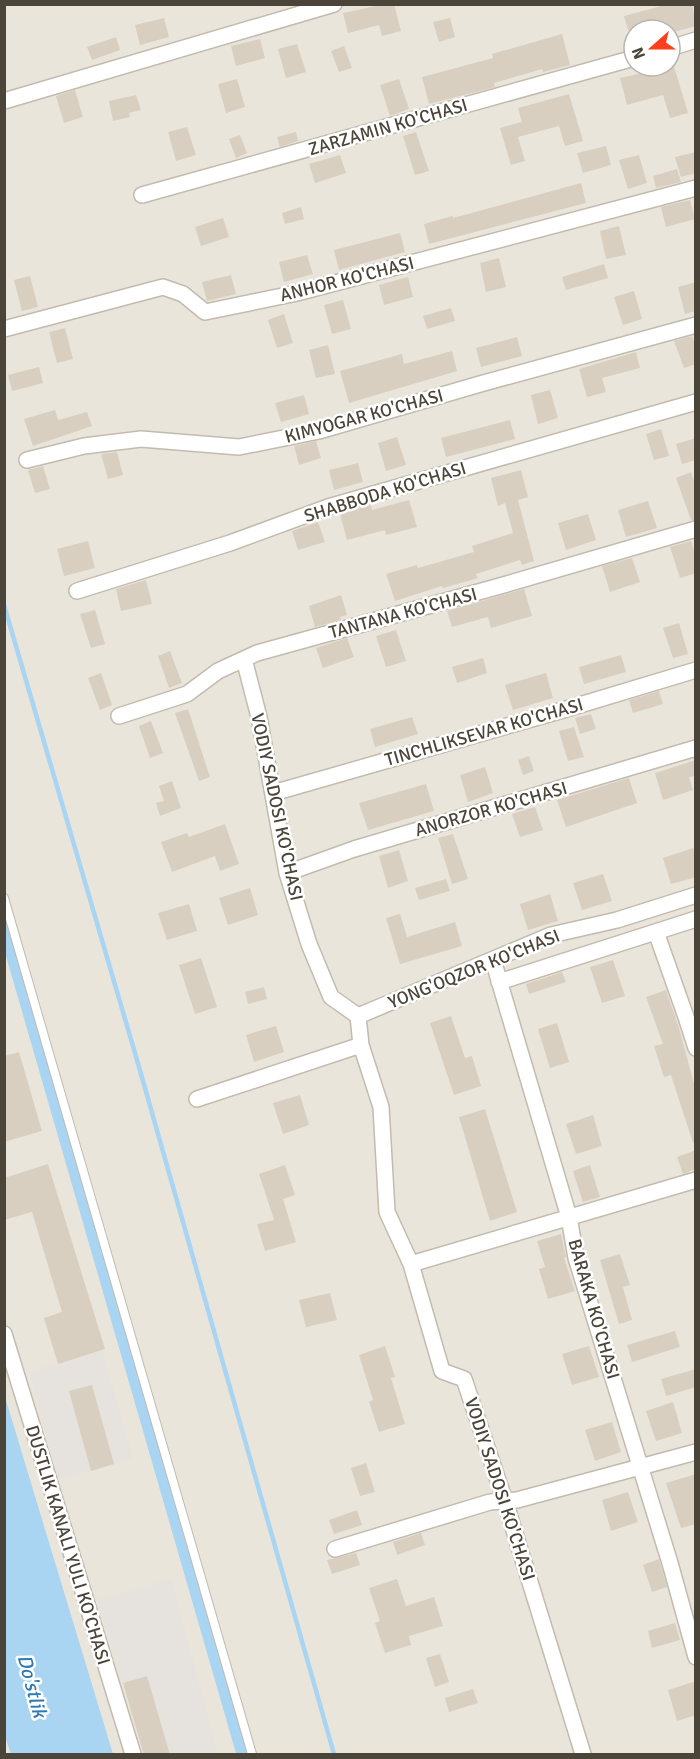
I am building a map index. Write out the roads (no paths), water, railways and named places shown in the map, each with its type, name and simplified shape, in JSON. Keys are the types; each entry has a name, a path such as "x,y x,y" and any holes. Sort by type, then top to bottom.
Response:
{"street":[{"path":"4,101 334,4"},
{"name":"ZARZAMIN KO'CHASI","path":"142,195 622,61"},
{"name":"ANHOR KO'CHASI","path":"4,329 163,287 183,294 206,312 297,293 696,188"},
{"name":"KIMYOGAR KO'CHASI","path":"27,460 84,446 141,439 239,447 319,431 696,325"},
{"name":"SHABBODA KO'CHASI","path":"77,591 230,543 328,507 696,402"},
{"name":"TANTANA KO'CHASI","path":"119,716 187,694 218,671 257,653 696,529"},
{"name":"VODIY SADOSI KO'CHASI","path":"244,659 259,717 287,873 309,944 331,998 358,1016 361,1045 381,1107 387,1212 411,1264 442,1371 464,1379 506,1502 583,1755"},
{"name":"TINCHLIKSEVAR KO'CHASI","path":"273,793 696,670"},
{"name":"ANORZOR KO'CHASI","path":"287,873 354,849 696,748"},
{"name":"YONG'OQZOR KO'CHASI","path":"358,1016 551,935 617,920 696,895"},
{"path":"499,982 696,920"},
{"path":"656,932 696,1048"},
{"name":"BARAKA KO'CHASI","path":"493,960 569,1217 576,1258 696,1657"},
{"path":"197,1099 361,1045"},
{"path":"411,1264 696,1180"},
{"name":"DUSTLIK KANALI YULI KO'CHASI","path":"4,1335 133,1755"},
{"path":"335,1549 490,1502 518,1500 696,1452"}],"lane":[{"path":"4,898 252,1755"}],"water":[{"name":"Do'stlik","path":"4,1398 113,1754 11,1754 4,1734"}],"waterway":[{"path":"4,605 137,1060 334,1754"},
{"path":"4,922 244,1754"}]}
